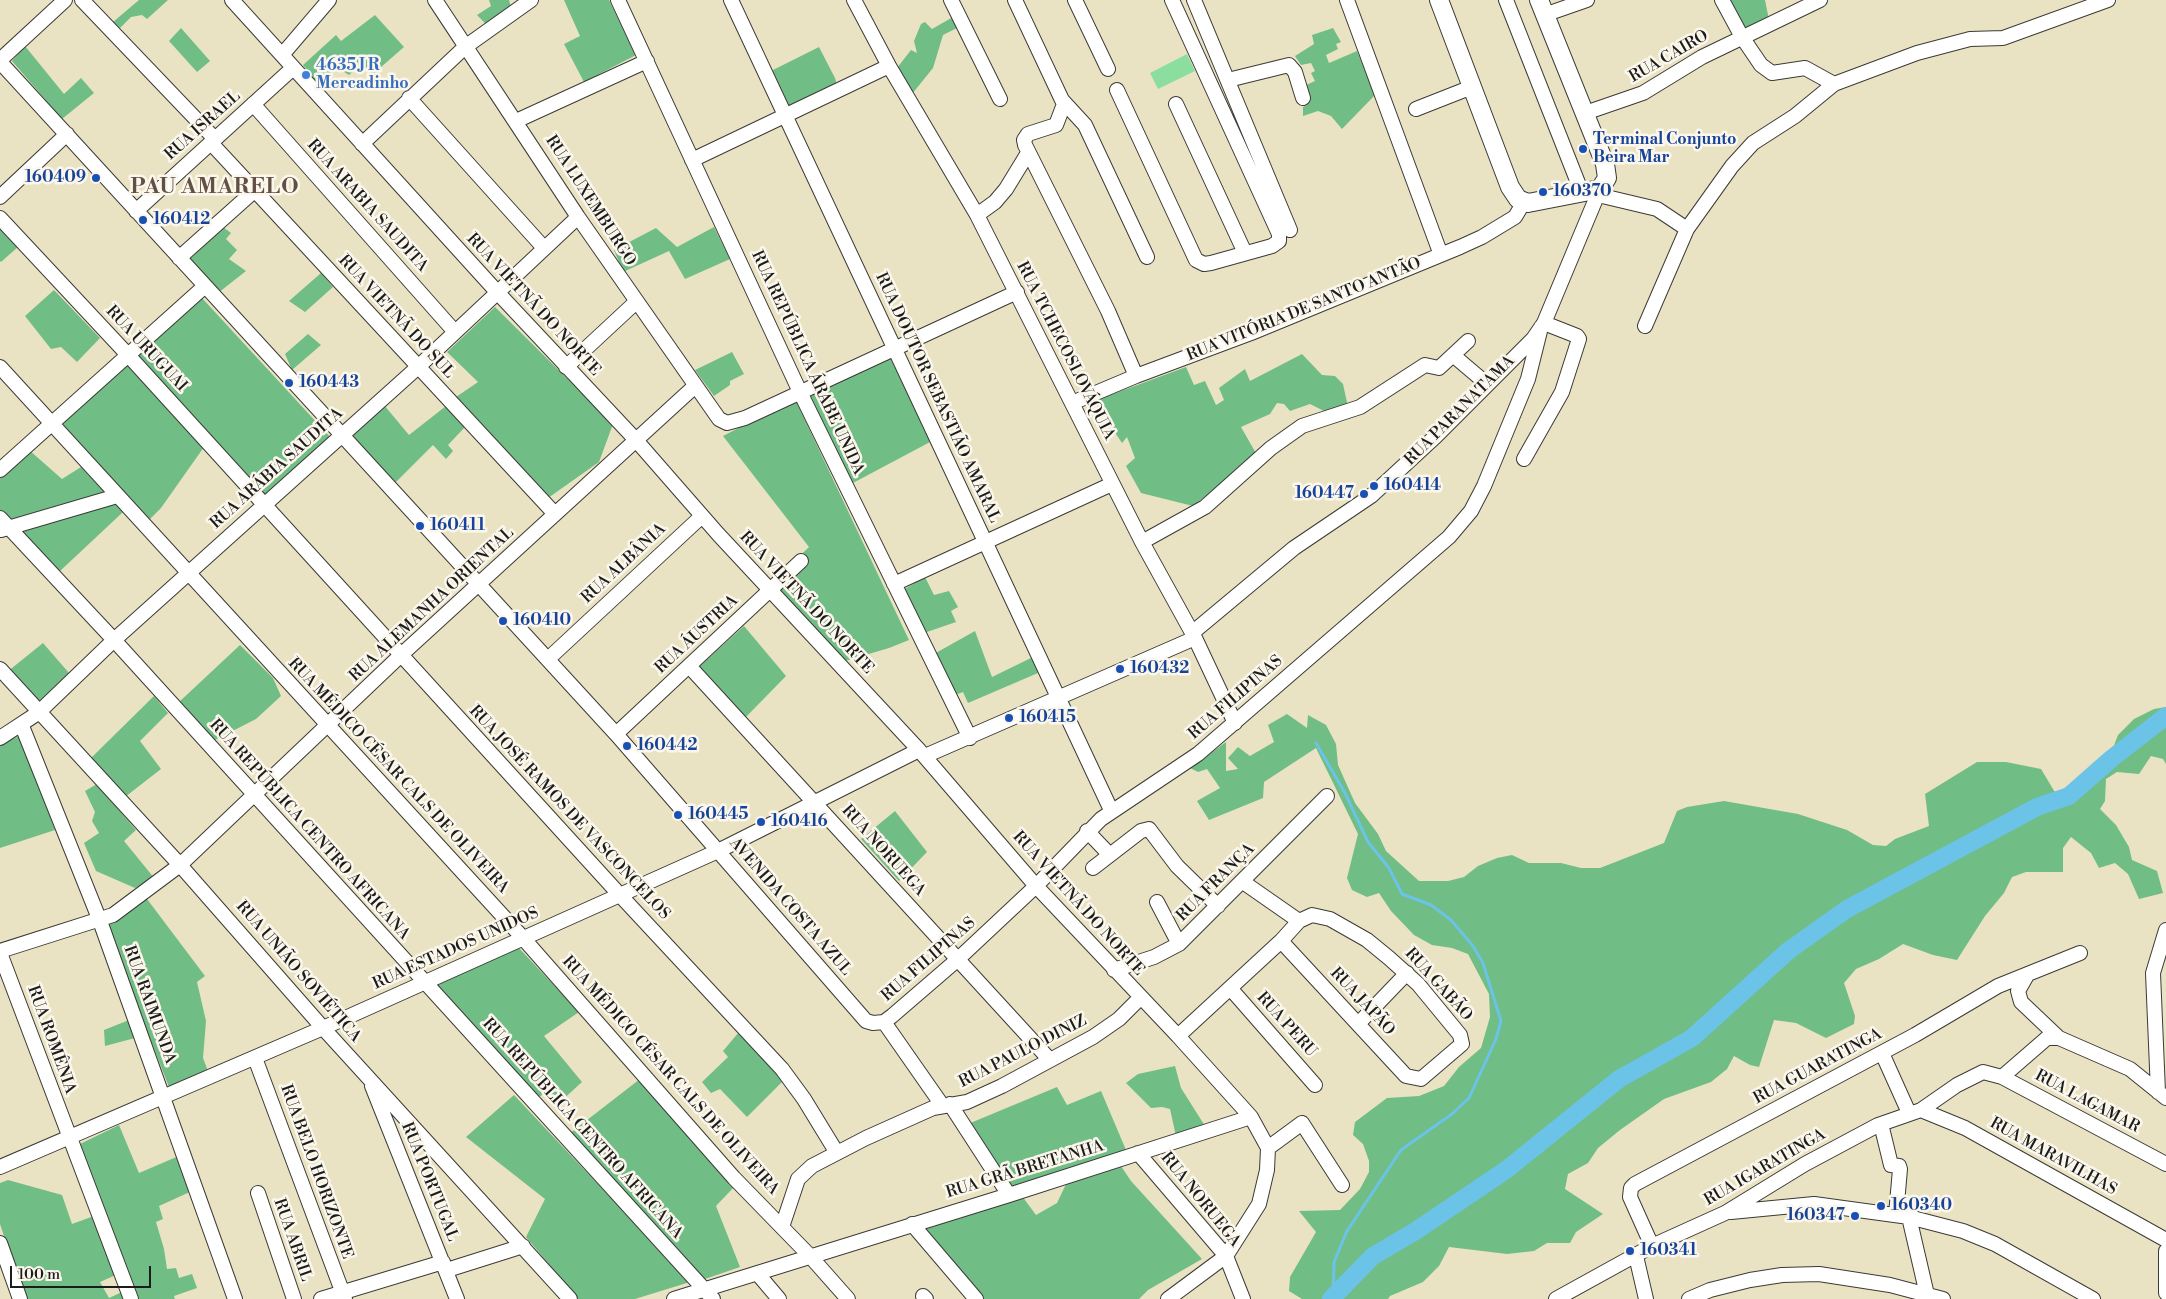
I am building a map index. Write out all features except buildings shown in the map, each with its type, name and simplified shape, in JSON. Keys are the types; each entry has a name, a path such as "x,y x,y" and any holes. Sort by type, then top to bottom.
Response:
{"main road":[{"path":"1439,0 1510,187 1518,199 1524,202 1593,192"},
{"name":"RUA PARANATAMA","path":"1542,7 1585,113 1606,172 1605,184 1593,192"}],"street":[{"path":"0,61 65,0"},
{"name":"RUA VIETNÃ DO SUL","path":"82,0 213,141 254,190 555,514"},
{"name":"RUA VIETNÃ DO NORTE","path":"232,0 566,367 636,439 702,516 922,753 1036,886 1178,1036 1250,1117 1268,1148"},
{"path":"282,55 328,0"},
{"name":"RUA LUXEMBURGO","path":"435,0 578,218 694,387 719,419 727,423 734,422 800,392"},
{"path":"362,144 465,47 531,0"},
{"name":"RUA REPÚBLICA ÁRABE UNIDA","path":"618,0 800,392 970,738"},
{"name":"RUA DOUTOR SEBASTIÃO AMARAL","path":"731,0 1111,810"},
{"path":"951,0 1000,99"},
{"path":"1015,0 1064,104 1074,111 1085,125 1147,257"},
{"path":"1075,0 1108,69"},
{"path":"1117,90 1194,258 1204,264 1277,244 1280,238 1279,234 1172,0"},
{"path":"1194,0 1290,230"},
{"path":"1347,0 1441,255"},
{"path":"1506,0 1593,192 1657,209 1687,229"},
{"path":"1542,7 1587,0"},
{"path":"1722,0 1742,37 1761,65 1772,73 1805,68 1834,84"},
{"path":"1645,326 1687,229 1732,166 1753,143 1795,116 1834,84 1917,53 1970,39 2003,38 2108,0"},
{"name":"RUA TCHECOSLOVÁQUIA","path":"857,1 890,66 977,215 1112,484 1194,636 1235,723"},
{"name":"RUA CAIRO","path":"1585,113 1643,93 1702,57 1814,2"},
{"name":"AVENIDA COSTA AZUL","path":"0,61 616,734 866,1021"},
{"path":"516,121 647,61"},
{"path":"1228,80 1289,65 1295,72 1303,98"},
{"path":"692,160 890,66"},
{"name":"RUA ISRAEL","path":"136,211 293,68"},
{"path":"1416,109 1472,87"},
{"path":"409,98 544,248"},
{"name":"RUA ARABIA SAUDITA","path":"253,104 455,332"},
{"path":"1064,104 1056,125 1025,137 1025,145 1108,311 1136,376"},
{"path":"1176,104 1245,253"},
{"path":"0,197 66,134"},
{"path":"977,215 995,202 1006,189 1028,153"},
{"path":"180,258 254,190"},
{"name":"RUA PARANATAMA","path":"922,753 970,738 1194,636 1294,548 1371,496 1529,343 1543,325 1593,192"},
{"name":"RUA VITÓRIA DE SANTO ANTÃO","path":"1072,403 1136,376 1251,334 1482,237 1506,223 1519,212 1524,202"},
{"name":"RUA URUGUAI","path":"0,218 264,505"},
{"name":"RUA ARÁBIA SAUDITA","path":"0,738 22,726 38,713 114,640 418,367 578,218"},
{"path":"0,470 205,286"},
{"path":"800,392 1017,292"},
{"path":"566,367 636,302"},
{"path":"1524,460 1562,392 1579,339 1577,336 1543,325"},
{"name":"RUA FILIPINAS","path":"866,1021 873,1023 884,1022 957,960 1036,886 1087,831 1111,810 1198,754 1448,538 1471,511 1528,379 1543,325"},
{"path":"1142,542 1205,507 1271,448 1302,426 1360,407 1424,365 1439,368 1468,341"},
{"path":"1454,356 1487,384"},
{"name":"RUA MÉDICO CÉSAR CALS DE OLIVEIRA","path":"0,367 523,938 734,1178 810,1256 848,1299"},
{"name":"RUA ALEMANHA ORIENTAL","path":"0,952 100,920 129,906 180,865 329,726 401,655 480,585 694,387"},
{"path":"894,584 1112,484"},
{"path":"3,525 117,496"},
{"name":"RUA JOSÉ RAMOS DE VASCONCELOS","path":"264,505 619,894 782,1069 804,1099 837,1153"},
{"name":"RUA ALBÂNIA","path":"548,659 702,516"},
{"name":"RUA REPÚBLICA CENTRO AFRICANA","path":"3,525 114,640 709,1294"},
{"name":"RUA ÁUSTRIA","path":"616,734 801,561"},
{"name":"RUA NORUEGA","path":"689,666 1050,1060"},
{"name":"RUA UNIÃO SOVIÉTICA","path":"0,669 38,713 180,865 323,1028 570,1299"},
{"name":"RUA RAIMUNDA","path":"22,726 100,920 235,1299"},
{"name":"RUA ESTADOS UNIDOS","path":"0,1167 69,1139 425,983 718,851 815,802 922,753"},
{"name":"RUA FRANÇA","path":"1114,970 1154,957 1179,944 1327,796"},
{"path":"1093,868 1141,831 1149,829 1177,866 1218,906"},
{"path":"1087,831 1109,854"},
{"path":"1178,1036 1281,941 1299,921 1243,882"},
{"path":"1157,902 1179,944"},
{"name":"RUA GABÃO","path":"1299,921 1312,915 1330,919 1367,940 1407,973 1456,1030 1462,1040 1458,1048 1421,1079"},
{"path":"2162,1095 2153,973 2166,930"},
{"name":"RUA JAPÃO","path":"1281,941 1359,1023 1406,1076 1412,1079 1421,1079"},
{"name":"RUA ROMÊNIA","path":"0,952 131,1299"},
{"name":"RUA GUARATINGA","path":"1652,1246 1630,1197 1631,1188 1635,1184 1882,1053 1967,1006 1998,986 2080,953"},
{"path":"1359,1023 1407,973"},
{"path":"2026,976 2018,991 2021,1002 2059,1038 2130,1069 2162,1095"},
{"name":"RUA PERU","path":"1230,988 1316,1085"},
{"name":"RUA PAULO DINIZ","path":"782,1227 798,1180 812,1166 946,1104 959,1104 979,1097 1093,1037 1119,1019 1140,998"},
{"path":"884,1022 946,1104 1009,1195"},
{"path":"1997,1075 2047,1038 2059,1038"},
{"path":"1882,1053 1915,1111"},
{"name":"RUA BELO HORIZONTE","path":"255,1058 343,1296"},
{"name":"RUA IGARATINGA","path":"1556,1299 1578,1294 1652,1246 1725,1213 1806,1164 1881,1124 1915,1111 1970,1077 1983,1072 1997,1075"},
{"name":"RUA LAGAMAR","path":"1997,1075 2166,1164"},
{"name":"RUA PORTUGAL","path":"368,1078 458,1299"},
{"name":"RUA MARAVILHAS","path":"1915,1111 1972,1132 2166,1240"},
{"name":"RUA GRÃ BRETANHA","path":"674,1299 709,1294 757,1273 1009,1195 1250,1117"},
{"path":"1168,1299 1226,1256 1259,1204 1267,1170 1268,1148 1302,1123 1342,1185"},
{"path":"1881,1124 1891,1165 1899,1166 1900,1168 1903,1216 1928,1297"},
{"name":"RUA NORUEGA","path":"1138,1153 1226,1256 1243,1299"},
{"name":"RUA ABRIL","path":"258,1193 294,1299"},
{"path":"1725,1213 1814,1204 1903,1216 1963,1231 1995,1244 2093,1299"},
{"path":"912,1224 976,1299"},
{"path":"0,1243 20,1299"},
{"path":"321,1299 343,1296 445,1266 523,1246"},
{"path":"2166,1251 2166,1292"},
{"path":"1636,1256 1646,1299"},
{"path":"757,1273 779,1299"},
{"path":"1689,1299 1710,1290 1750,1280 1782,1275 1820,1274 1854,1278 1943,1299"}],"green space":[{"path":"139,0 168,0 147,19 142,15 131,17 120,28 113,22"},
{"path":"489,0 509,0 511,7 486,24 477,15 491,6"},
{"path":"564,0 609,0 636,55 584,82 564,44 580,36"},
{"path":"1726,0 1765,0 1769,20 1742,29"},
{"path":"375,15 404,47 372,75 361,65 349,75 338,68 317,83 303,65 336,35 341,41"},
{"path":"953,17 957,28 943,35 933,68 912,94 897,68 911,50 917,53 914,41 921,24 925,22 932,29"},
{"path":"181,28 210,61 197,72 169,41"},
{"path":"1333,28 1341,42 1336,44 1338,49 1326,55 1329,63 1357,51 1375,95 1342,129 1331,116 1318,111 1303,116 1303,107 1307,105 1304,86 1315,81 1311,73 1315,71 1311,63 1301,65 1295,56 1314,44 1312,35"},
{"path":"25,46 64,94 81,78 94,93 62,119 12,61"},
{"path":"819,47 837,85 789,109 771,71"},
{"path":"1187,54 1195,71 1158,89 1150,73"},
{"path":"0,227 18,247 1,262 0,261"},
{"path":"223,227 231,233 226,239 237,250 229,259 246,271 218,293 188,261"},
{"path":"714,227 730,259 685,279 669,251 623,272 614,250 656,228 677,247"},
{"path":"321,273 333,287 305,312 289,301"},
{"path":"54,290 100,338 77,362 61,347 51,349 25,316"},
{"path":"202,298 331,438 262,498 134,356"},
{"path":"495,307 613,424 599,462 548,498 456,397 478,382 447,352"},
{"path":"308,334 321,345 292,370 285,354"},
{"path":"732,352 744,374 730,381 730,385 714,396 695,370"},
{"path":"1302,354 1322,375 1335,376 1343,384 1348,407 1328,413 1310,404 1290,411 1284,404 1277,403 1270,414 1241,427 1257,455 1193,506 1141,493 1126,466 1135,458 1127,437 1122,443 1094,401 1186,367 1194,385 1205,381 1216,405 1224,400 1219,388 1245,369 1250,381"},
{"path":"889,356 932,441 851,484 808,397"},
{"path":"128,362 204,447 161,508 147,522 58,425"},
{"path":"795,399 909,640 845,661 772,583 809,547 723,436"},
{"path":"384,405 409,435 446,406 465,427 448,445 453,451 446,459 433,445 393,485 349,435"},
{"path":"29,450 62,479 81,467 123,512 59,572 0,511 0,476"},
{"path":"925,577 934,595 949,591 958,607 951,611 956,622 924,633 903,590"},
{"path":"744,626 786,676 745,718 699,667"},
{"path":"975,631 992,677 1033,657 1038,673 968,703 963,692 955,695 934,654"},
{"path":"43,643 69,673 38,702 7,672"},
{"path":"240,645 273,678 281,696 256,719 213,741 178,703"},
{"path":"154,696 168,713 140,741 161,769 125,797 91,758"},
{"path":"2166,707 2166,764 2163,759 2151,756 2139,774 2117,772 2106,779 2105,801 2100,809 2116,825 2129,847 2132,860 2157,871 2163,893 2139,899 2128,874 2115,863 2099,868 2091,853 2071,837 2063,848 2063,872 2026,872 2012,877 2004,893 1985,916 1957,960 1933,955 1903,944 1879,959 1856,969 1844,983 1855,1016 1854,1024 1826,1038 1796,1023 1774,1020 1759,1067 1750,1065 1734,1056 1727,1069 1711,1082 1664,1099 1620,1130 1598,1148 1588,1163 1568,1174 1565,1189 1603,1214 1576,1232 1570,1243 1547,1243 1534,1251 1507,1254 1449,1247 1439,1266 1423,1282 1390,1296 1388,1299 1302,1299 1289,1291 1290,1277 1316,1232 1299,1211 1340,1210 1360,1189 1369,1172 1369,1161 1363,1144 1353,1135 1355,1122 1387,1098 1419,1096 1444,1086 1459,1067 1481,1048 1490,1017 1489,994 1468,954 1452,948 1432,945 1414,935 1391,911 1379,893 1367,897 1352,890 1347,878 1358,834 1316,748 1264,782 1263,798 1209,820 1197,801 1220,788 1207,769 1198,772 1190,768 1226,742 1226,771 1238,769 1228,758 1238,747 1250,756 1274,742 1268,725 1287,714 1307,728 1308,715 1326,725 1336,744 1338,765 1355,803 1378,834 1386,851 1419,881 1448,881 1464,877 1478,866 1497,858 1512,855 1529,863 1561,863 1581,868 1600,868 1664,843 1677,811 1687,807 1724,801 1798,814 1847,830 1873,845 1886,846 1895,839 1929,826 1925,794 1977,762 2006,762 2041,769 2056,794 2082,780 2093,763 2113,748 2118,735 2134,719 2154,709"},
{"path":"20,736 55,830 0,848 0,744"},
{"path":"97,784 136,830 124,841 155,879 135,888 96,871 84,843 99,833 92,821 95,812 85,791"},
{"path":"895,811 927,852 899,881 861,839"},
{"path":"147,899 205,976 197,982 206,1021 203,1058 208,1071 169,1087 106,926"},
{"path":"518,947 579,1012 544,1036 582,1082 559,1103 548,1090 538,1098 435,986"},
{"path":"129,1020 135,1038 105,1046 104,1030"},
{"path":"739,1032 784,1080 747,1117 720,1089 711,1093 702,1082 728,1057 723,1051"},
{"path":"1175,1066 1181,1088 1205,1126 1176,1136 1170,1109 1162,1107 1151,1108 1126,1083 1138,1074"},
{"path":"640,1079 735,1186 716,1206 740,1267 702,1280 569,1134"},
{"path":"1057,1087 1067,1105 1101,1091 1126,1150 1012,1188 968,1124"},
{"path":"514,1095 690,1282 635,1299 578,1299 526,1237 545,1199 466,1137"},
{"path":"119,1125 139,1173 181,1155 192,1191 159,1206 163,1219 156,1222 164,1249 167,1269 176,1268 179,1278 192,1274 197,1288 174,1296 175,1299 136,1299 76,1146"},
{"path":"1121,1166 1131,1181 1202,1259 1148,1290 1139,1299 982,1299 922,1229 1022,1196 1036,1215 1057,1203 1067,1182"},
{"path":"8,1180 62,1195 72,1224 94,1216 118,1274 100,1282 109,1298 122,1292 124,1299 25,1299 0,1224 0,1183"}],"waterway":[{"path":"1331,1299 1373,1256 1414,1232 1506,1170 1619,1079 1692,1038 1788,951 1847,909 2037,807 2069,796 2111,759 2166,716"},
{"path":"1316,743 1345,793 1368,842 1389,868 1402,894 1431,905 1451,920 1473,946 1483,963 1501,1021 1496,1039 1469,1098 1452,1114 1401,1150 1347,1231 1334,1262 1333,1297"}],"place":[{"name":"4635 J R Mercadinho","path":"306,75"},
{"name":"Terminal Conjunto Beira Mar","path":"1583,149"},
{"name":"160409","path":"96,178"},
{"name":"160370","path":"1543,192"},
{"name":"160412","path":"143,220"},
{"name":"160443","path":"289,383"},
{"name":"160414","path":"1374,486"},
{"name":"160447","path":"1364,494"},
{"name":"160411","path":"420,526"},
{"name":"160410","path":"503,621"},
{"name":"160432","path":"1120,669"},
{"name":"160415","path":"1009,718"},
{"name":"160442","path":"627,746"},
{"name":"160445","path":"678,815"},
{"name":"160416","path":"761,822"},
{"name":"160340","path":"1881,1206"},
{"name":"160347","path":"1855,1216"},
{"name":"160341","path":"1630,1251"}],"district":[{"name":"PAU AMARELO","path":"215,188"}]}
